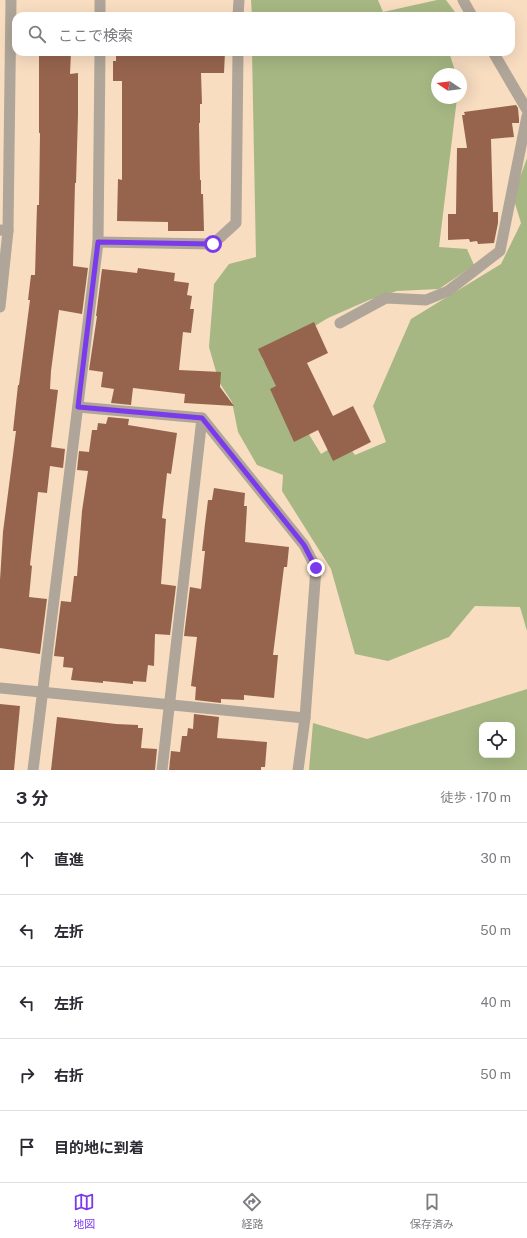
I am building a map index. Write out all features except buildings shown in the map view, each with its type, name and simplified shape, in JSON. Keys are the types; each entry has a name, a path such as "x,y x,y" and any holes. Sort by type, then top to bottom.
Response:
{"street":[{"path":"0,307 4,230 11,0"},
{"path":"100,0 100,12"},
{"path":"238,0 238,12"},
{"path":"463,0 470,12"},
{"path":"33,770 98,242 100,56"},
{"path":"98,242 213,244 236,223 238,56"},
{"path":"495,56 527,110"},
{"path":"340,323 386,298 426,300 432,298 448,290 500,251 527,116"},
{"path":"78,407 202,418 304,545 316,568 305,718 298,770"},
{"path":"162,770 202,418"},
{"path":"0,688 305,718"}],"green space":[{"path":"251,0 378,0 383,12 252,12"},
{"path":"437,0 446,0 455,12 383,12"},
{"path":"252,56 450,56 454,68 431,68 431,104 456,104 439,247 467,249 474,265 439,289 397,291 369,300 328,318 262,358 321,454 344,440 355,455 386,442 373,406 411,319 501,264 521,223 513,197 527,158 527,631 520,607 475,606 449,637 388,661 355,654 331,569 282,491 283,475 257,465 238,432 232,402 219,382 209,347 214,284 229,264 256,257"},
{"path":"527,689 527,770 309,770 313,723 367,739"}],"route":[{"path":"213,244 98,242 78,407 202,418 304,545 316,568"}]}
